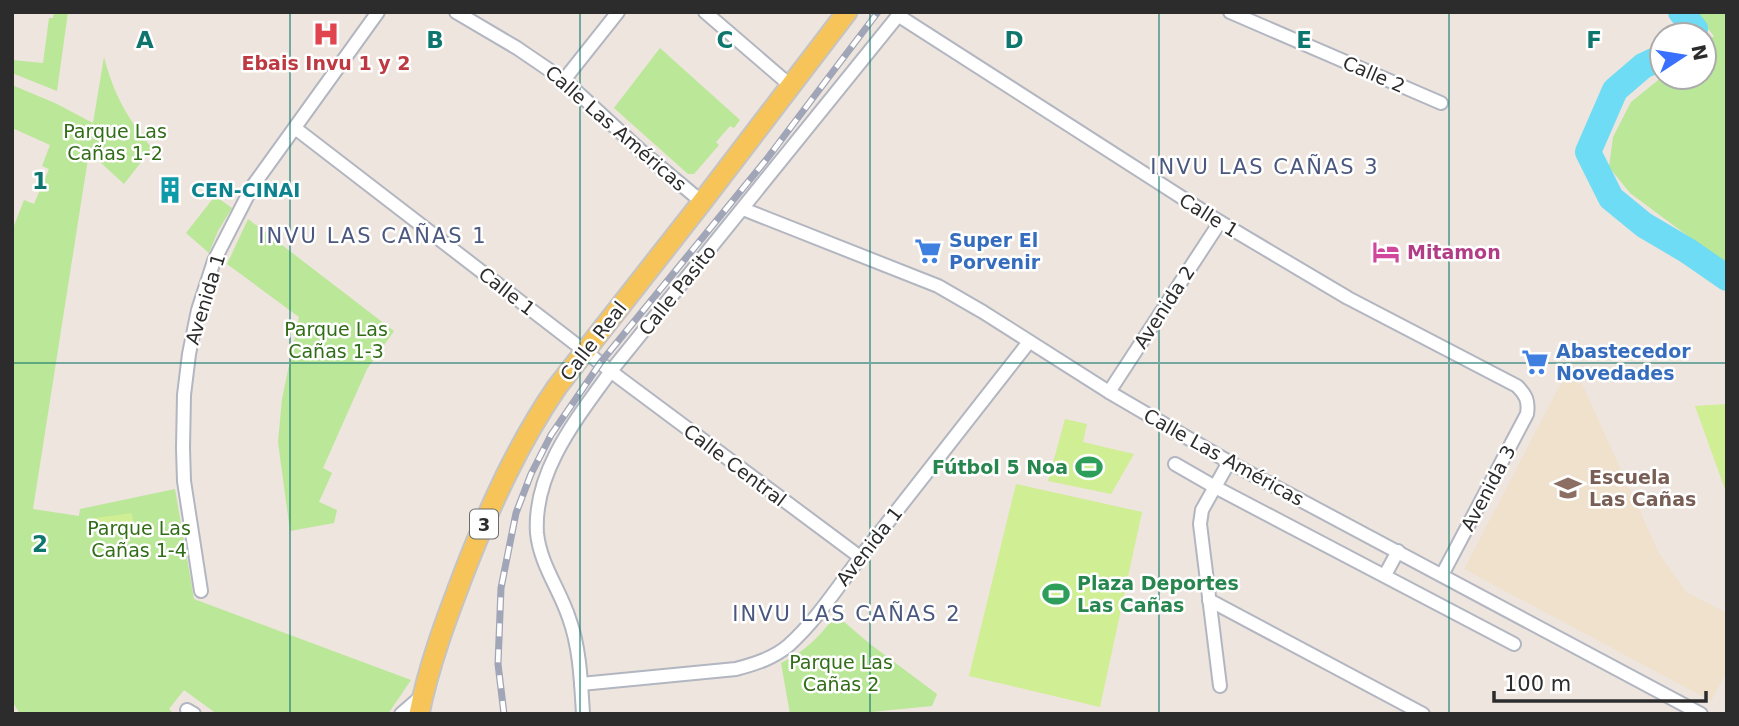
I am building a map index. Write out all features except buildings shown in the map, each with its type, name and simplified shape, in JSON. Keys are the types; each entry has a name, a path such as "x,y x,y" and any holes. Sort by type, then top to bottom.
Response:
{"main road":[{"name":"Calle Real","path":"421,704 434,653 478,537 500,487 538,415 847,12"}],"street":[{"name":"Avenida 1","path":"201,591 184,481 183,448 184,395 198,310 214,261 252,187 379,12"},
{"name":"Calle Las Américas","path":"456,12 564,79 641,151 702,202"},
{"path":"564,79 618,12"},
{"path":"705,12 792,86"},
{"name":"Calle 2","path":"1230,12 1440,103"},
{"name":"Calle 1","path":"900,14 1220,222 1348,298 1517,386 1527,399"},
{"path":"743,209 900,14"},
{"name":"Calle 1","path":"295,128 611,371"},
{"name":"Calle Las Américas","path":"743,209 938,286 1109,392 1229,462 1701,714"},
{"name":"Calle Pasito","path":"583,714 576,644 537,535 537,514 542,489 557,452 611,371 743,209"},
{"name":"Avenida 2","path":"1109,392 1220,222"},
{"name":"Avenida 1","path":"581,684 753,665 787,646 811,623 1029,342"},
{"name":"Calle Central","path":"611,371 860,557"},
{"name":"Avenida 3","path":"1442,575 1527,414 1527,399"},
{"path":"1220,686 1200,524 1202,510 1229,462"},
{"name":"Calle Las Américas","path":"1175,464 1514,644"},
{"path":"1385,575 1398,551"},
{"path":"1209,600 1423,714"},
{"path":"401,714 421,704"}],"shaded area":[{"name":"Escuela Las Cañas","path":"1572,362 1659,553 1686,592 1727,613 1727,672 1711,701 1464,569"}],"green space":[{"path":"54,12 68,12 57,91 12,73 12,60 43,63 49,18 53,18"},
{"path":"1694,12 1727,12 1727,265 1630,193 1609,167 1613,137 1631,102 1648,88 1648,91 1718,91 1718,21 1702,21"},
{"path":"660,48 740,120 734,128 730,126 716,142 719,145 694,174 688,174 614,108"},
{"path":"104,57 122,106 152,148 124,184 89,152 33,509 79,516 80,509 175,489 194,599 411,680 388,714 217,714 184,690 169,709 174,714 20,714 12,701 12,231 24,200 34,204 49,169 42,166 50,145 12,128 12,85 93,123"},
{"path":"215,196 232,208 209,253 186,233"},
{"name":"Parque Las Cañas 1-3","path":"248,219 394,331 367,369 323,468 332,473 319,502 337,510 334,523 290,531 278,442 282,399 299,317 227,264"},
{"path":"1727,404 1727,495 1695,406"},
{"name":"Fútbol 5 Noa","path":"1065,419 1087,424 1083,442 1134,454 1111,494 1048,481"},
{"name":"Plaza Deportes Las Cañas","path":"1016,484 1142,512 1100,707 969,676"},
{"path":"132,513 134,531 97,536 95,518"},
{"name":"Parque Las Cañas 2","path":"836,615 937,694 932,706 851,714 790,714 781,663 812,643"}],"waterway":[{"path":"1681,12 1688,21"},
{"path":"1648,64 1615,90 1588,152 1611,198 1644,225 1727,278"}],"railway":[{"path":"504,714 498,664 501,588 516,513 531,474 551,435 601,362 766,160 878,12"}],"place":[{"name":"Ebais Invu 1 y 2","path":"326,34"},
{"name":"CEN-CINAI","path":"170,190"},
{"name":"Super El Porvenir","path":"928,251"},
{"name":"Mitamon","path":"1386,252"},
{"name":"Abastecedor Novedades","path":"1535,362"},
{"name":"Fútbol 5 Noa","path":"1089,467"},
{"name":"Escuela Las Cañas","path":"1568,488"},
{"name":"Plaza Deportes Las Cañas","path":"1056,594"}],"district":[{"name":"INVU LAS CAÑAS 3","path":"1265,167"},
{"name":"INVU LAS CAÑAS 1","path":"373,236"},
{"name":"INVU LAS CAÑAS 2","path":"847,614"}],"park label":[{"name":"Parque Las Cañas 1-2","path":"115,142"},
{"name":"Parque Las Cañas 1-4","path":"139,539"}]}
